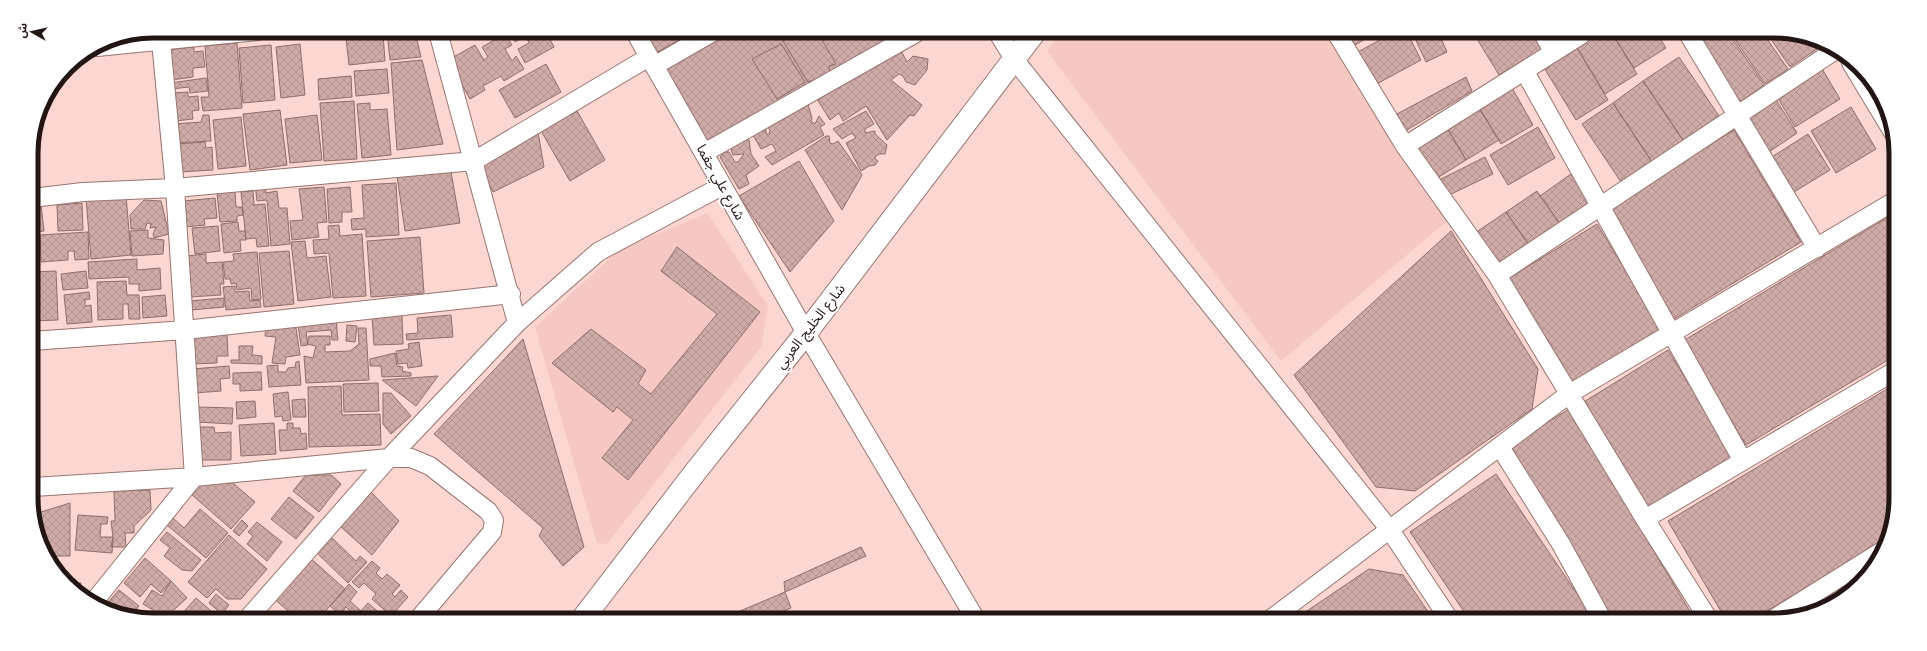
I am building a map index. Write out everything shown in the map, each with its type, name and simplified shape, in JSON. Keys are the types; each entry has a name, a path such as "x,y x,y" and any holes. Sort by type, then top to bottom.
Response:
{"main road":[{"name":"شارع الخليج العربي","path":"587,613 691,477 806,333 1030,38"},
{"path":"1867,86 1876,100"}],"street":[{"path":"120,43 149,38"},
{"path":"96,599 194,477 175,188 160,38"},
{"path":"440,38 511,294 517,323"},
{"name":"شارع علي جقما","path":"638,38 806,333 972,613"},
{"path":"38,197 123,189 175,188 474,161 652,62 701,38"},
{"path":"704,153 907,38"},
{"path":"1001,38 1014,59 1390,530 1445,613"},
{"path":"1339,38 1405,146 1497,275 1645,519 1705,613"},
{"path":"1546,38 1553,51"},
{"path":"1405,146 1525,72 1553,51 1576,38"},
{"path":"1691,38 1817,248"},
{"path":"1497,275 1831,53"},
{"path":"1525,72 1743,461"},
{"path":"253,613 389,458 517,323 598,252 722,186"},
{"path":"1278,613 1569,394 1889,204"},
{"path":"38,341 185,330 511,294"},
{"path":"1645,519 1889,374"},
{"path":"1500,447 1561,544 1599,613"},
{"path":"38,487 194,477 389,458 411,458 430,466 488,511 494,520 492,532 424,613"},
{"path":"340,463 370,479"},
{"path":"1784,613 1873,557"}],"shaded area":[{"path":"1056,38 1340,38 1453,216 1281,361 1047,51"},
{"path":"707,213 768,306 761,347 607,544 597,543 535,327 619,250"}],"building":[{"path":"346,38 383,38 385,61 349,65"},
{"path":"388,38 416,38 421,57 390,60"},
{"path":"498,38 508,38 512,45 505,49 512,61 516,56 524,69 504,81 501,76 483,86 485,90 470,99 448,60 475,45 484,60 488,57 482,47"},
{"path":"513,38 522,38 515,42"},
{"path":"527,38 549,38 554,47 525,63 518,49 529,43"},
{"path":"647,38 682,38 656,53"},
{"path":"716,38 897,38 705,145 663,69"},
{"path":"788,38 821,38 836,64 829,66 830,73 808,82 783,41"},
{"path":"1344,38 1367,38 1350,48"},
{"path":"1384,38 1410,38 1421,60 1371,87 1354,54"},
{"path":"1415,38 1441,38 1447,52 1426,62"},
{"path":"1476,38 1540,38 1545,47 1499,75"},
{"path":"1590,38 1615,38 1637,74 1605,94 1576,46"},
{"path":"1615,38 1660,38 1666,48 1634,68"},
{"path":"1732,38 1764,85 1740,102 1698,39"},
{"path":"1734,38 1766,38 1788,69 1765,84"},
{"path":"1770,38 1789,39 1815,46 1817,49 1790,67"},
{"path":"237,43 242,108 203,111 201,97 209,97 205,46"},
{"path":"300,44 305,95 281,98 276,47"},
{"path":"781,44 805,82 777,99 752,59"},
{"path":"271,45 275,100 243,103 239,48"},
{"path":"1576,46 1608,100 1576,120 1543,66"},
{"path":"194,47 194,52 203,51 205,67 193,68 193,77 171,80 167,50"},
{"path":"899,47 907,62 913,56 928,59 927,70 915,85 906,82 903,76 899,74 891,80 922,105 914,116 910,115 887,140 866,106 843,121 839,113 830,120 814,94"},
{"path":"1679,57 1719,116 1683,140 1643,81"},
{"path":"422,60 443,144 397,150 391,63"},
{"path":"546,64 561,92 515,118 499,90"},
{"path":"1821,67 1840,99 1795,127 1776,95"},
{"path":"387,69 389,93 356,96 354,71"},
{"path":"351,76 352,97 319,100 318,79"},
{"path":"1466,77 1472,91 1405,131 1397,114"},
{"path":"206,78 208,91 190,93 189,87 171,89 170,83"},
{"path":"1643,81 1683,140 1652,162 1613,103"},
{"path":"1511,86 1533,125 1501,144 1478,106"},
{"path":"188,92 188,97 198,96 199,110 192,111 193,119 175,121 173,93"},
{"path":"1773,95 1797,133 1766,154 1742,115"},
{"path":"354,101 357,159 324,161 320,103"},
{"path":"370,103 370,110 387,109 391,155 362,158 357,104"},
{"path":"1613,103 1652,162 1621,182 1582,124"},
{"path":"808,104 812,118 811,121 815,124 819,116 825,124 820,127 824,135 772,165 765,157 776,151 772,144 761,149 753,135 759,129 766,130 766,134 769,134 770,130 764,123"},
{"path":"1478,106 1499,140 1466,160 1446,126"},
{"path":"1851,107 1876,149 1836,173 1811,131"},
{"path":"280,110 287,165 250,170 243,114"},
{"path":"577,111 605,160 570,181 541,131"},
{"path":"866,111 874,124 865,129 865,133 875,131 875,134 887,145 885,154 879,154 875,157 878,161 875,165 869,166 861,171 846,143 856,138 852,133 842,139 833,129"},
{"path":"203,115 209,115 211,141 174,143 174,124 201,122"},
{"path":"317,115 322,160 290,163 285,119"},
{"path":"241,117 246,166 218,169 213,120"},
{"path":"1446,126 1466,160 1434,180 1413,146"},
{"path":"1538,127 1555,158 1508,185 1490,155"},
{"path":"1734,130 1801,242 1674,319 1607,208"},
{"path":"538,132 544,167 493,192 478,162"},
{"path":"1808,134 1830,170 1789,195 1767,160"},
{"path":"826,136 829,136 830,143 833,144 838,141 862,175 842,210 805,150"},
{"path":"745,139 749,140 751,154 759,166 746,175 749,184 739,189 720,157 725,152 729,152 735,162 738,162 744,154 733,155 730,146"},
{"path":"205,142 206,148 212,147 213,170 179,172 177,144"},
{"path":"1485,157 1493,174 1447,196 1439,180"},
{"path":"799,161 834,221 790,272 739,196"},
{"path":"451,172 460,223 405,231 397,176"},
{"path":"1571,174 1591,203 1560,224 1540,196"},
{"path":"265,183 266,193 277,191 279,208 287,208 290,244 271,246 267,200 257,201 255,184"},
{"path":"396,183 399,235 366,237 366,229 352,230 351,219 364,218 362,185"},
{"path":"324,187 327,222 317,223 319,237 292,240 290,221 303,220 299,189"},
{"path":"350,187 352,212 342,212 342,222 329,223 327,189"},
{"path":"253,191 254,205 265,204 269,246 257,247 256,238 246,239 241,192"},
{"path":"1537,191 1560,224 1529,245 1506,212"},
{"path":"235,192 236,207 242,207 243,215 237,216 237,221 220,222 217,193"},
{"path":"126,195 131,255 91,259 86,198"},
{"path":"215,198 217,218 204,219 205,225 185,227 183,201"},
{"path":"144,200 161,201 169,234 154,238 153,234 156,227 150,228 151,224 147,223 145,229 131,229 130,215"},
{"path":"82,203 83,230 58,231 57,205"},
{"path":"41,204 44,231 38,232 38,205"},
{"path":"1506,212 1529,245 1498,266 1475,233"},
{"path":"1889,216 1889,359 1746,445 1683,341"},
{"path":"238,222 239,231 245,231 246,240 240,240 241,251 224,253 221,224"},
{"path":"1597,224 1662,330 1574,384 1509,278"},
{"path":"339,225 340,236 362,234 366,296 333,298 329,253 314,254 313,240 329,239 328,226"},
{"path":"218,226 220,251 195,254 192,228"},
{"path":"148,230 148,238 164,240 163,254 132,256 130,231"},
{"path":"1451,231 1538,369 1532,409 1415,491 1376,487 1294,375"},
{"path":"88,232 89,259 75,260 74,251 68,251 68,260 41,262 40,235"},
{"path":"420,237 424,293 371,297 367,241"},
{"path":"305,241 307,258 326,256 331,297 298,301 291,242"},
{"path":"677,247 760,312 628,480 602,458 633,420 617,407 613,412 552,363 591,329 646,370 638,384 651,394 717,314 661,271"},
{"path":"289,251 294,304 264,307 259,253"},
{"path":"257,252 261,299 252,300 251,288 237,290 236,283 231,284 230,279 225,279 223,262 234,261 233,254"},
{"path":"206,254 206,263 222,262 224,284 220,284 221,295 189,297 186,256"},
{"path":"137,259 137,270 160,268 161,289 139,291 139,284 129,284 129,277 89,279 88,262"},
{"path":"56,271 58,320 38,321 38,272"},
{"path":"86,271 88,288 63,290 61,274"},
{"path":"126,281 127,295 139,295 140,319 129,319 128,304 123,304 123,319 98,320 97,282"},
{"path":"235,286 235,292 249,291 250,301 260,300 261,307 226,310 223,287"},
{"path":"89,292 90,299 85,300 85,306 91,305 92,322 67,324 64,295"},
{"path":"165,295 167,316 143,318 142,297"},
{"path":"224,298 224,307 191,310 190,301"},
{"path":"402,315 403,344 374,345 372,317"},
{"path":"451,315 453,337 407,340 406,334 418,333 417,318"},
{"path":"336,320 338,340 332,340 331,330 306,332 308,345 301,346 298,324"},
{"path":"266,325 296,328 300,355 286,357 285,364 272,363 276,337 265,336"},
{"path":"347,325 357,326 355,342 346,341"},
{"path":"358,328 366,328 369,380 306,383 304,356 313,358 316,346 307,344 309,336 330,336 330,345 325,345 325,352 350,351 359,344"},
{"path":"227,333 228,356 217,356 217,363 192,364 192,334"},
{"path":"523,339 584,547 563,566 539,536 543,528 434,434"},
{"path":"419,342 422,366 408,368 407,363 398,364 396,351 409,349 408,344"},
{"path":"239,346 253,346 252,355 262,356 262,364 231,363 231,360 239,360"},
{"path":"1668,350 1735,460 1648,513 1582,403"},
{"path":"395,353 397,366 403,367 402,371 411,373 411,376 382,377 381,366 370,366 370,359"},
{"path":"299,361 301,385 269,387 267,366 278,365 278,372 286,372 288,368 295,367 296,362"},
{"path":"229,366 230,378 220,379 221,391 194,393 192,369"},
{"path":"261,372 262,390 240,391 240,384 233,384 233,373"},
{"path":"438,376 416,406 382,380"},
{"path":"378,383 379,411 344,412 343,384"},
{"path":"341,386 342,415 380,414 381,445 309,447 308,387"},
{"path":"1889,388 1889,498 1885,528 1880,543 1764,613 1722,613 1668,521"},
{"path":"288,392 291,420 283,421 282,416 275,417 273,394"},
{"path":"383,393 391,393 411,416 391,434 383,424"},
{"path":"305,399 306,417 293,417 292,400"},
{"path":"255,401 256,417 237,419 236,402"},
{"path":"197,407 233,408 232,424 197,422"},
{"path":"1569,409 1691,613 1603,613 1507,448"},
{"path":"274,423 276,454 241,456 239,425"},
{"path":"287,423 293,423 293,428 300,428 301,434 306,433 307,449 280,451 279,430 287,430"},
{"path":"200,427 214,427 215,433 231,432 231,460 200,460"},
{"path":"1496,474 1590,613 1465,613 1410,532"},
{"path":"306,475 331,475 341,484 319,512 293,491"},
{"path":"201,482 233,483 255,502 231,529 191,494"},
{"path":"150,490 151,510 134,526 134,533 125,533 126,547 111,547 113,537 111,521 115,521 114,491"},
{"path":"371,492 399,521 372,555 339,525"},
{"path":"289,497 314,517 296,539 271,519"},
{"path":"70,503 70,556 54,556 44,535 39,513"},
{"path":"200,509 228,533 206,558 167,525 173,518 184,528"},
{"path":"78,515 108,517 107,524 101,524 100,537 113,537 112,553 75,550"},
{"path":"242,520 248,526 239,536 233,531"},
{"path":"257,522 282,542 267,561 247,544 253,536 248,532"},
{"path":"167,532 201,560 192,571 182,570 164,556 170,548 160,540"},
{"path":"229,535 267,569 241,599 227,599 216,589 207,598 188,582"},
{"path":"329,535 356,561 360,556 367,562 348,583 315,551"},
{"path":"861,547 866,556 785,592 784,582"},
{"path":"308,556 345,589 324,613 290,613 273,598"},
{"path":"145,558 171,581 161,593 151,584 140,597 124,583"},
{"path":"372,561 380,568 376,573 382,579 387,574 400,585 392,594 395,597 401,590 408,597 394,613 388,613 372,599 376,594 364,583 359,588 352,582"},
{"path":"1369,569 1403,575 1429,613 1304,613"},
{"path":"171,581 187,598 170,613 158,613 143,604 152,590 162,596"},
{"path":"349,584 357,592 350,601 361,611 368,603 380,613 352,613 346,607 342,613 338,613 330,606"},
{"path":"119,590 139,606 135,611 107,603"},
{"path":"785,592 791,608 778,613 735,613"},
{"path":"216,594 229,605 223,613 221,613 209,603"},
{"path":"196,598 214,613 183,613"},
{"path":"1819,600 1820,603 1802,609"}]}
